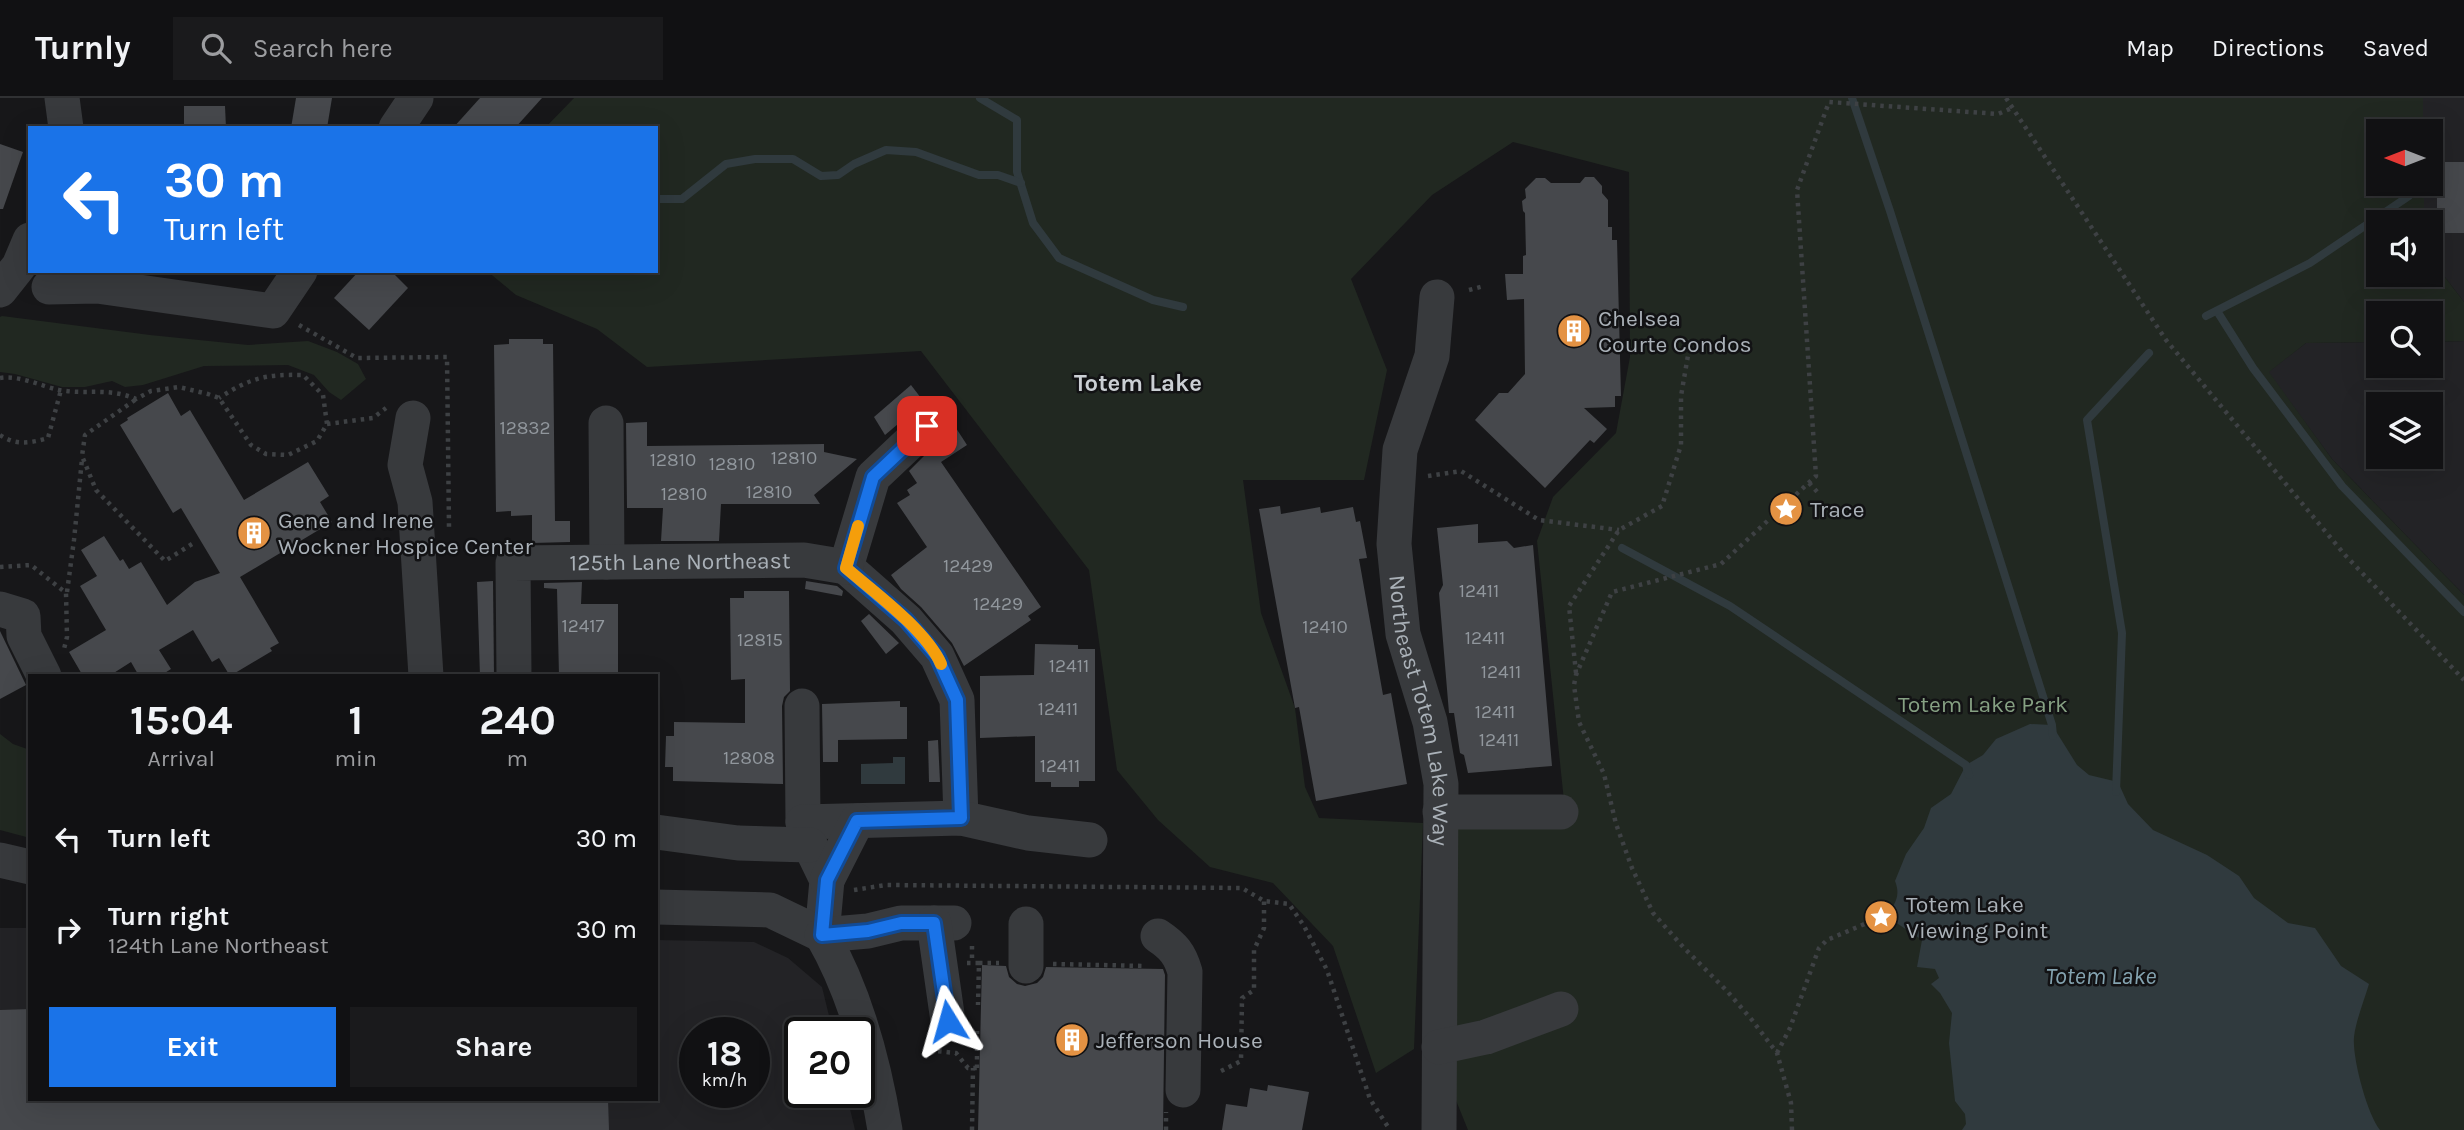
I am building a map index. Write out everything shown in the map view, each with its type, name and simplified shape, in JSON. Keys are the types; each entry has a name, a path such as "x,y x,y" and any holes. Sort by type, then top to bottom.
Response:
{"street":[{"path":"62,98 66,126"},
{"path":"397,126 416,98"},
{"path":"0,290 19,266 28,245"},
{"path":"49,287 99,279 273,311 299,273"},
{"name":"Northeast Totem Lake Way","path":"1439,1130 1441,784 1430,722 1403,634 1394,544 1400,450 1453,294"},
{"path":"413,418 405,464 415,502 426,674"},
{"path":"606,423 607,562"},
{"path":"927,426 873,477 846,568 906,620 937,656 957,700 961,818"},
{"name":"125th Lane Northeast","path":"514,674 513,563 804,560 846,568"},
{"path":"0,609 23,616 24,636 43,674"},
{"path":"802,706 807,834 838,885"},
{"path":"1440,812 1561,812"},
{"path":"658,832 727,842 807,834 857,821 961,818 1028,833 1090,840"},
{"path":"857,821 822,935 838,963 853,1000 885,1130"},
{"path":"0,860 28,867"},
{"path":"658,907 770,910 822,935 868,931 901,923 944,923 948,1021"},
{"path":"1026,924 1026,965"},
{"path":"1155,951 1172,945 1181,958 1185,972 1175,1011 1175,1097"},
{"path":"1439,1047 1486,1037 1561,1009"}],"path":[{"path":"2006,98 2166,340 2345,555 2464,680"},
{"path":"1793,1130 1791,1103 1777,1053 1727,991 1653,913 1632,868 1616,824 1604,774 1579,722 1574,685 1576,675 1612,593 1721,564 1816,477 1797,190 1829,102 1998,114 2012,108"},
{"path":"1453,294 1484,286"},
{"path":"1576,675 1569,606 1619,530 1662,506 1682,445 1682,396 1691,338"},
{"path":"66,593 75,540 85,435 136,399 151,391 179,387 219,398 251,445 266,454 288,455 317,441 327,424 323,395 303,376 274,375 243,383 219,398"},
{"path":"0,378 37,383 61,390 120,392 136,399"},
{"path":"0,448 2,437 27,444 48,438 61,390"},
{"path":"327,424 373,418 391,404 413,418"},
{"path":"82,456 96,490 165,561 192,544"},
{"path":"1398,482 1461,471 1539,520 1619,530"},
{"path":"1809,483 1820,495"},
{"path":"838,885 1242,888 1264,901 1289,904 1327,970 1370,1099 1390,1130"},
{"path":"1221,1071 1241,1060 1242,998 1254,990 1254,950 1264,928 1264,901"},
{"path":"1777,1053 1790,1028 1819,948 1827,940 1881,918"},
{"path":"979,963 1026,965 1155,951"},
{"path":"972,1130 973,1068"},
{"path":"1166,1130 1175,1097"}],"shaded area":[{"path":"2423,98 2464,98 2464,302 2443,275 2443,210 2424,210 2424,196 2443,196 2443,119 2423,119"},
{"path":"2464,341 2464,595 2332,459 2268,372 2306,343 2366,342 2366,378 2443,378 2443,342"},
{"path":"0,928 28,928 28,1101 658,1101 658,940 754,942 788,958 822,987 829,1017 784,1017 784,1108 850,1108 855,1130 0,1130"}],"green space":[{"name":"Totem Lake Park","path":"574,98 2423,98 2423,119 2366,119 2366,196 2424,196 2424,210 2366,210 2366,287 2443,287 2443,275 2464,302 2464,341 2443,342 2443,301 2366,301 2366,342 2306,343 2269,372 2332,459 2464,595 2464,1130 1468,1130 1447,1078 1453,806 1564,801 1537,541 1553,497 1616,433 1630,357 1629,172 1513,142 1432,195 1351,279 1387,370 1364,480 1243,480 1261,613 1295,708 1305,787 1319,818 1423,823 1414,1049 1376,1073 1333,946 1273,883 1210,867 1158,820 1117,770 1089,570 921,351 647,367 597,329 516,295 489,273 658,273 658,126 547,126"},
{"path":"2,316 248,345 308,341 337,352 358,364 366,379 341,400 329,392 314,375 288,365 204,366 143,385 125,387 112,381 85,387 62,387 0,372"},
{"path":"0,734 13,744 28,749 28,837 0,830"}],"water":[{"name":"Totem Lake","path":"2030,724 2052,725 2077,765 2089,775 2118,782 2128,804 2153,830 2207,855 2239,876 2254,898 2288,923 2315,928 2341,966 2369,984 2356,1024 2354,1046 2366,1099 2380,1130 1962,1130 1966,1124 1965,1114 1955,1101 1949,1043 1952,1013 1931,984 1939,978 1935,969 1917,967 1922,940 1886,916 1896,900 1895,881 1906,854 1924,828 1931,808 1951,794 1966,765 1983,755 1996,739"},
{"path":"893,757 905,757 905,784 861,784 861,764 893,763"}],"building":[{"path":"296,98 332,98 327,126 291,126"},
{"path":"480,98 542,98 517,126 455,126"},
{"path":"184,106 225,106 226,126 184,126"},
{"path":"0,144 23,152 3,209 0,209"},
{"path":"2443,162 2464,162 2464,233 2443,233 2443,210 2437,210 2437,196 2443,196"},
{"name":"Chelsea Courte Condos","path":"1585,177 1594,177 1602,186 1602,193 1608,200 1608,227 1612,227 1612,240 1617,240 1621,396 1615,396 1615,407 1584,408 1607,429 1594,443 1590,440 1545,488 1475,420 1499,393 1508,393 1525,374 1524,299 1507,300 1505,274 1523,274 1523,256 1526,255 1525,213 1522,201 1526,198 1525,189 1536,178 1545,178 1551,183 1580,183"},
{"path":"357,273 393,273 408,288 369,330 334,298"},
{"path":"509,339 543,339 543,344 553,344 555,521 570,521 570,542 532,543 532,515 511,516 511,511 496,512 494,345 509,344"},
{"path":"911,385 924,402 885,435 874,417"},
{"name":"Gene and Irene Wockner Hospice Center","path":"168,393 181,416 190,410 244,500 308,462 329,496 320,502 332,522 240,577 279,643 270,648 272,651 233,674 229,674 219,658 212,662 193,630 159,650 171,669 163,674 138,674 131,662 112,674 82,674 69,652 106,630 80,586 97,576 81,550 104,536 120,561 123,559 129,569 141,562 167,605 195,582 220,573 181,508 173,513 120,425 128,420 127,418"},
{"path":"647,422 647,446 824,444 824,452 857,459 814,495 820,504 721,504 719,541 661,541 663,508 627,508 626,423"},
{"path":"956,428 967,445 941,462 1041,607 1028,616 1031,620 964,666 952,643 891,575 927,547 897,503 910,495 907,490 917,483 909,471 944,436"},
{"path":"1280,506 1281,514 1320,507 1321,513 1353,507 1356,522 1360,521 1367,558 1359,559 1383,695 1391,693 1407,784 1316,801 1299,707 1295,708 1259,509"},
{"path":"1478,524 1478,543 1507,541 1514,548 1533,545 1552,766 1468,773 1464,755 1460,753 1454,713 1449,713 1439,593 1443,585 1437,528"},
{"path":"493,581 494,674 480,674 477,582"},
{"path":"806,581 837,586 843,591 842,596 805,589"},
{"path":"582,582 581,604 618,604 618,674 559,674 557,589 544,588 544,583"},
{"path":"744,591 789,591 790,691 784,697 782,706 783,784 673,781 673,767 665,767 666,736 674,736 674,722 745,723 745,679 731,680 730,598 744,598"},
{"path":"869,614 899,643 886,654 861,621"},
{"path":"0,631 26,685 0,699"},
{"path":"1035,644 1078,645 1078,649 1095,649 1095,781 1079,781 1079,787 1051,787 1051,782 1035,782 1035,736 980,738 980,676 1034,675"},
{"path":"900,701 900,707 907,707 907,739 838,740 838,762 823,762 822,704"},
{"path":"938,740 940,782 929,782 928,741"},
{"name":"Jefferson House","path":"982,965 1006,966 1009,977 1017,984 1025,986 1037,983 1043,977 1046,967 1163,969 1163,1130 978,1130"},
{"path":"28,1009 28,1101 608,1101 609,1130 0,1130 0,1010"},
{"path":"1268,1085 1309,1092 1302,1130 1222,1130 1226,1104 1247,1107 1250,1088 1267,1091"}],"waterway":[{"path":"980,98 1017,120 1017,172 1033,223 1059,258 1153,300 1183,307"},
{"path":"1852,98 2052,725 2053,736"},
{"path":"658,199 682,199 726,164 755,159 793,159 821,176 838,175 854,164 886,150 916,152 979,175 998,175 1021,183"},
{"path":"2206,316 2310,263 2409,196"},
{"path":"2217,311 2253,368 2342,486 2464,612"},
{"path":"2116,792 2122,633 2087,420 2149,353"},
{"path":"1622,548 1730,606 1966,765 1969,775"}],"slow traffic":[{"path":"858,526 846,568 906,620 941,664"}],"place":[{"name":"Chelsea Courte Condos","path":"1574,331"},
{"name":"Trace","path":"1786,509"},
{"name":"Gene and Irene Wockner Hospice Center","path":"254,533"},
{"name":"Totem Lake Viewing Point","path":"1881,917"},
{"name":"Jefferson House","path":"1072,1040"}],"district":[{"name":"Totem Lake","path":"1138,383"}],"route":[{"path":"927,426 873,477 846,568 906,620 937,656 957,700 961,818 857,821 827,880 822,935 868,931 901,923 934,923 948,1021"}]}
